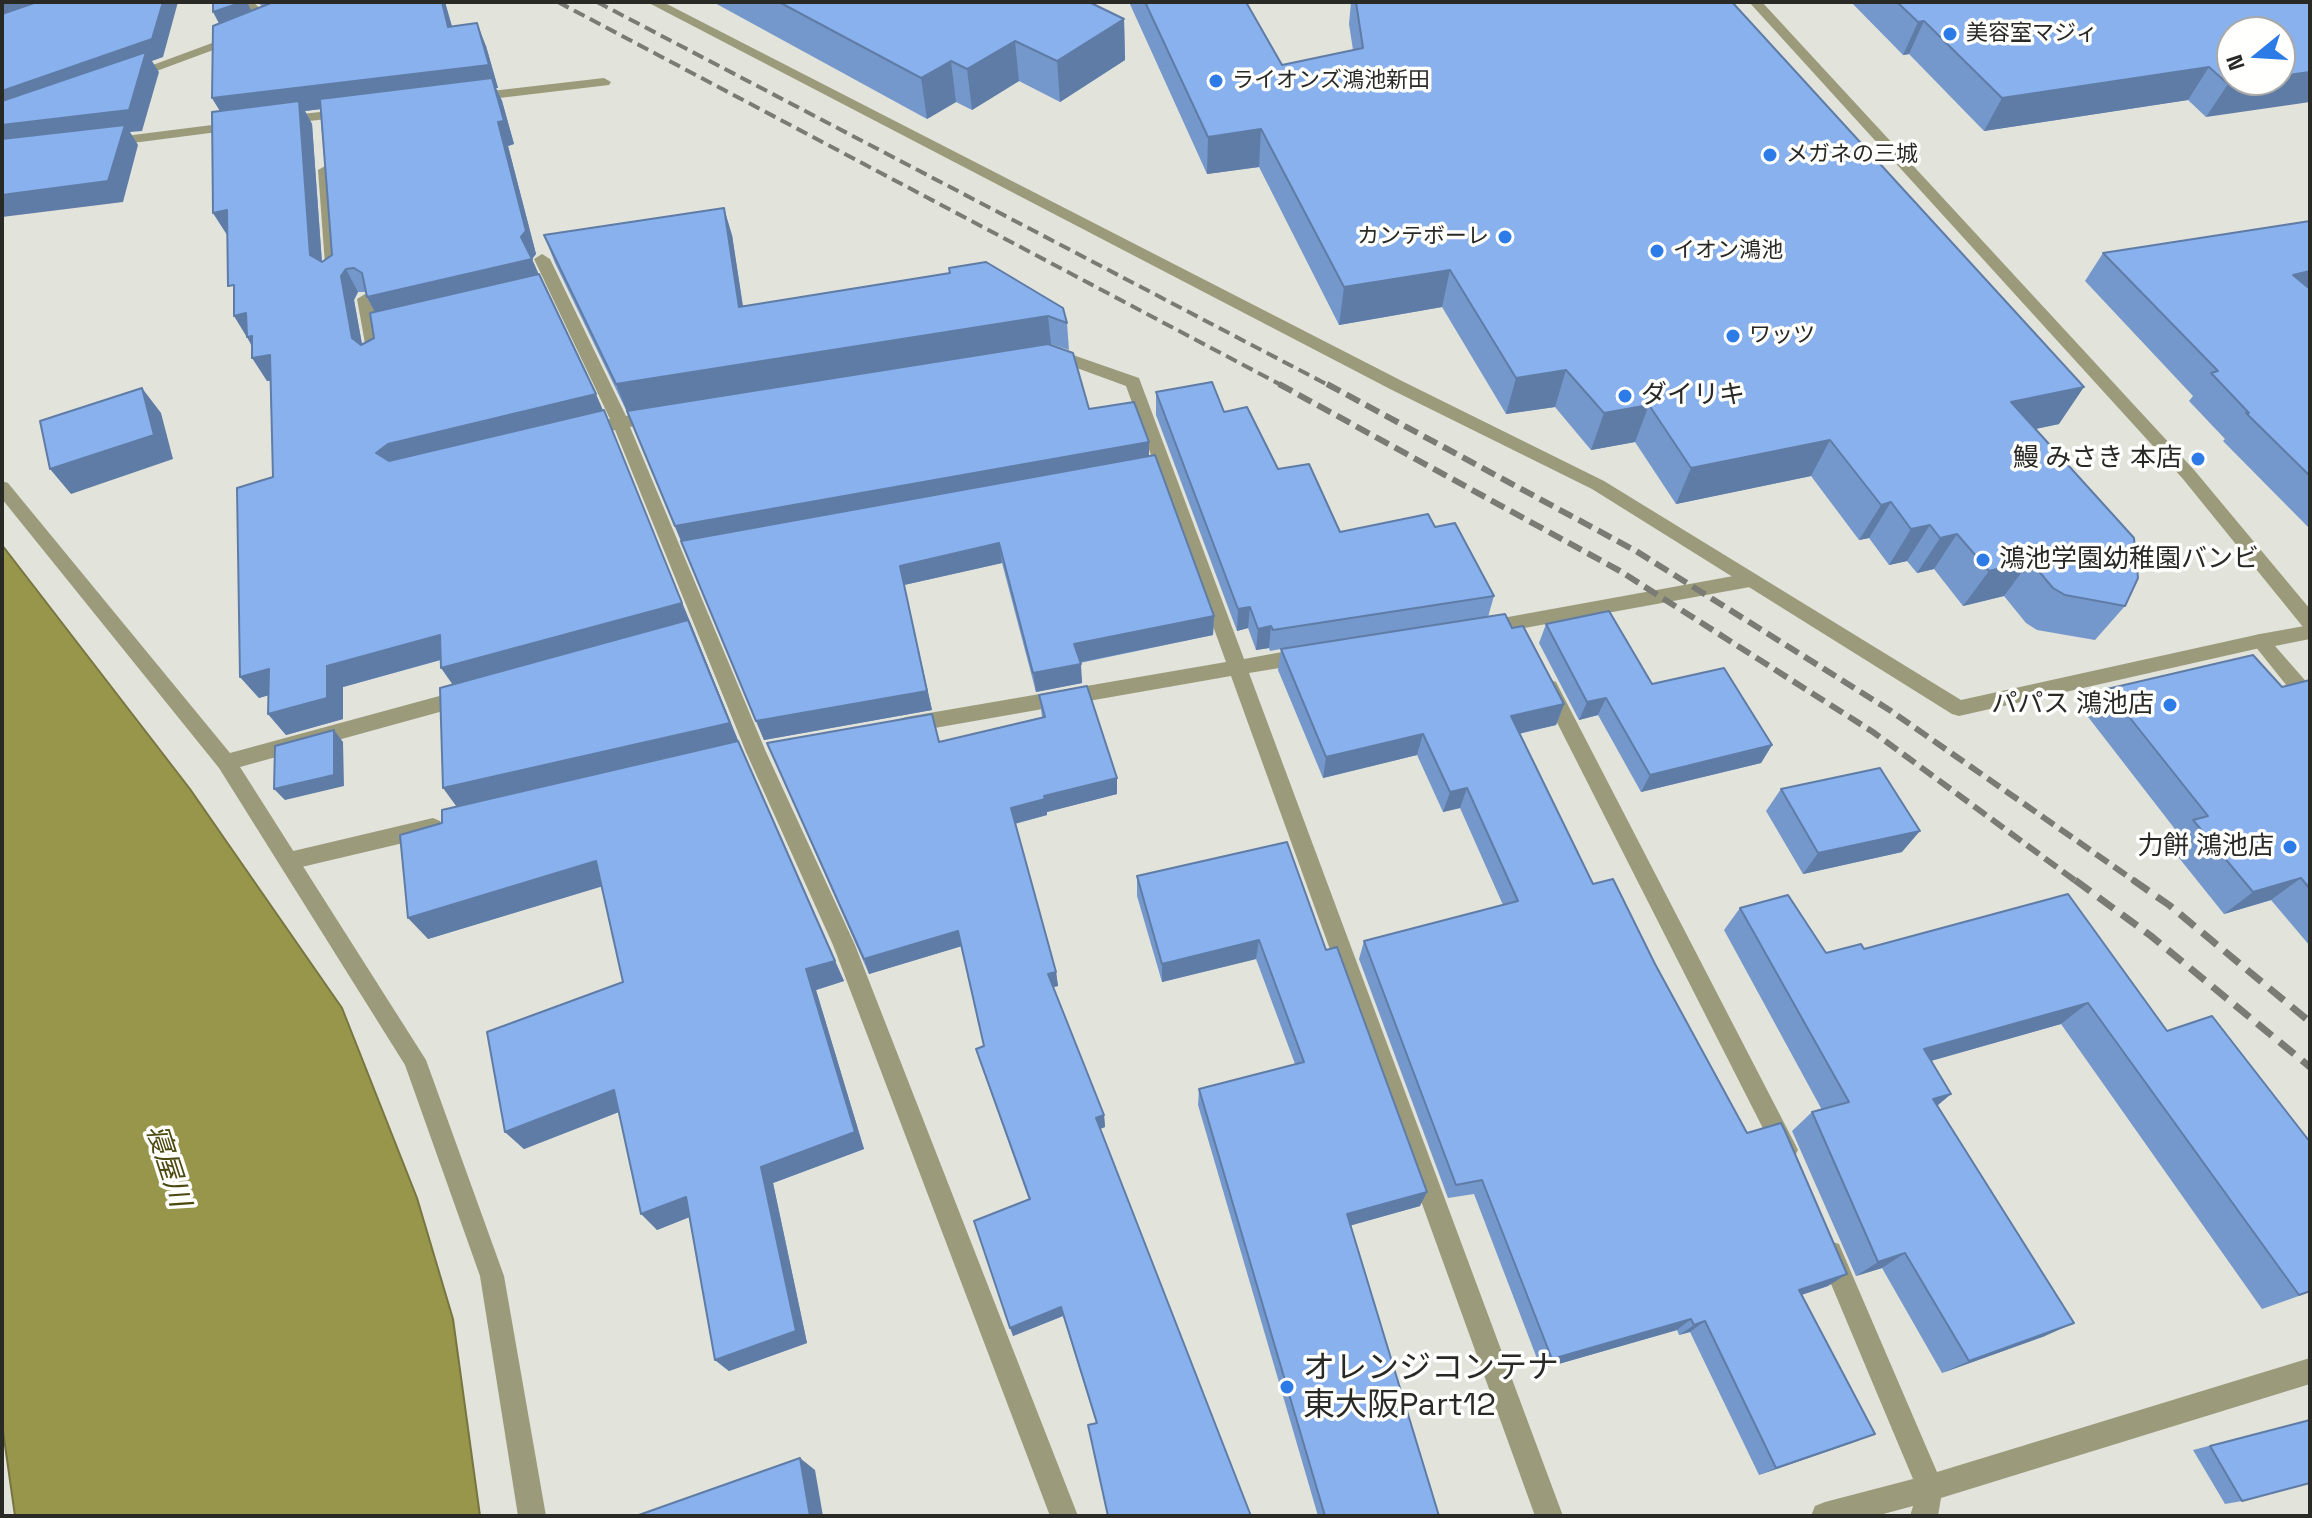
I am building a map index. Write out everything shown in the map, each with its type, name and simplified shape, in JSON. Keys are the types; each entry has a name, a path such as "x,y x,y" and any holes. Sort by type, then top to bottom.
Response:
{"street":[{"path":"245,2 273,26 258,31"},
{"path":"653,2 1396,385 1598,485 1959,708 2310,632"},
{"path":"1755,2 2189,475 2310,622"},
{"path":"122,79 243,37"},
{"path":"462,99 604,82"},
{"path":"275,121 322,123 368,110"},
{"path":"93,144 245,125"},
{"path":"324,160 334,278"},
{"path":"542,259 548,289 620,422 681,553 697,633 756,752 844,945 1064,1516"},
{"path":"365,299 379,329 376,360"},
{"path":"1035,355 1051,352 1133,382 1157,466 1240,666 1549,1516"},
{"path":"562,436 681,412"},
{"path":"2,487 226,762 415,1060 492,1276 532,1516"},
{"path":"1470,630 1519,630 1750,580"},
{"path":"2260,641 2310,700"},
{"path":"881,730 1317,654"},
{"path":"1537,665 1793,1166"},
{"path":"226,762 480,692"},
{"path":"289,861 460,821"},
{"path":"1824,1239 1930,1488 1924,1516"},
{"path":"1825,1516 1930,1488 2310,1371"}],"water":[{"name":"寝屋川","path":"2,545 190,789 342,1008 417,1198 453,1319 480,1516 15,1516 2,1424"}],"building":[{"path":"37,2 163,2 152,39 2,91 2,14"},
{"path":"213,2 243,2 213,12"},
{"path":"270,2 442,2 448,27 477,23 489,65 212,98 213,26"},
{"path":"779,2 1089,2 1124,19 1057,61 1015,41 967,69 951,61 921,78"},
{"name":"イオン鴻池","path":"1145,2 1246,2 1282,65 1363,48 1356,2 1732,2 2084,387 2011,402 2134,538 2138,578 2125,606 2065,595 2053,588 2030,561 1989,571 1957,534 1940,538 1930,525 1911,529 1891,502 1881,505 1830,440 1691,468 1649,405 1604,413 1566,370 1516,378 1450,270 1344,287 1261,129 1208,137"},
{"path":"1897,2 2310,2 2310,72 2296,74 2296,16 2216,16 2216,73 2209,67 2002,98 1924,21 1918,22"},
{"path":"146,52 129,110 2,125 2,101"},
{"path":"492,78 504,121 498,122 526,231 521,237 532,259 367,297 362,273 354,268 346,269 341,276 352,338 361,345 374,338 370,313 539,274 596,394 388,444 376,453 389,461 604,410 682,603 441,668 440,635 327,666 327,698 268,714 269,669 240,677 237,488 273,477 270,355 252,358 252,336 247,337 246,313 234,316 234,285 228,286 227,210 213,213 212,112 299,101 310,255 322,262 332,255 320,99"},
{"path":"125,125 108,181 2,195 2,139"},
{"path":"724,208 739,307 950,273 949,268 986,262 1063,308 1067,323 1048,316 616,384 544,235"},
{"path":"2310,221 2310,271 2293,275 2310,289 2310,476 2246,413 2249,413 2211,373 2218,371 2103,253"},
{"path":"1048,344 1073,353 1089,409 1134,402 1149,442 675,526 627,411"},
{"path":"1212,382 1224,412 1247,407 1278,469 1309,464 1340,532 1428,514 1435,527 1455,523 1494,596 1273,630 1271,626 1258,629 1250,607 1238,609 1156,392"},
{"path":"142,388 154,435 50,469 40,421"},
{"path":"1155,455 1214,616 1074,644 1081,664 1033,673 999,543 900,566 927,691 756,721 681,541"},
{"path":"1609,611 1652,684 1724,668 1772,745 1650,775 1606,698 1587,702 1546,624"},
{"path":"1505,614 1512,628 1523,626 1564,704 1511,716 1593,884 1613,879 1655,964 1747,1133 1781,1123 1785,1131 1847,1274 1799,1290 1875,1434 1776,1468 1705,1321 1694,1325 1691,1319 1552,1359 1482,1180 1456,1185 1364,941 1518,901 1467,788 1450,792 1423,734 1326,757 1281,649"},
{"path":"688,620 730,723 443,788 440,688"},
{"path":"2253,655 2282,687 2310,680 2310,889 2301,878 2253,892 2193,820 2208,816 2107,689"},
{"path":"1087,686 1117,778 1044,796 1045,799 1011,808 1056,972 1048,974 1104,1115 1096,1118 1251,1516 1108,1516 1088,1425 1097,1423 1061,1307 1010,1328 974,1221 1030,1199 976,1049 984,1046 958,931 864,959 767,743 932,714 939,742 1045,717 1039,695"},
{"path":"334,730 334,775 274,789 275,746"},
{"path":"738,741 835,961 806,969 855,1132 761,1167 796,1331 715,1360 686,1197 641,1214 614,1090 505,1132 487,1032 623,982 596,861 408,918 400,835 442,823 442,810"},
{"path":"1880,768 1920,831 1818,853 1781,789"},
{"path":"1287,842 1326,950 1337,947 1427,1192 1347,1214 1439,1516 1325,1516 1199,1089 1304,1062 1259,940 1162,964 1137,876"},
{"path":"2068,894 2167,1031 2212,1016 2310,1142 2310,1291 2299,1295 2088,1003 1924,1049 1951,1094 1933,1099 2074,1323 1969,1361 1905,1253 1878,1262 1812,1112 1849,1102 1740,908 1788,895 1826,953 1861,944 1864,949"},
{"path":"2310,1420 2310,1483 2242,1501 2210,1446"},
{"path":"800,1458 810,1516 636,1516"}],"railway":[{"path":"558,2 1283,386"},
{"path":"597,2 1330,386"},
{"path":"1279,384 1620,571 1873,732 2077,882"},
{"path":"1327,384 1636,551 1891,711 2136,882"},
{"path":"2075,880 2151,936 2310,1067"},
{"path":"2133,880 2169,905 2310,1022"}],"place":[{"name":"美容室マジィ","path":"1950,34"},
{"name":"ライオンズ鴻池新田","path":"1216,81"},
{"name":"メガネの三城","path":"1770,155"},
{"name":"カンテボーレ","path":"1505,237"},
{"name":"イオン鴻池","path":"1657,251"},
{"name":"ワッツ","path":"1733,336"},
{"name":"ダイリキ","path":"1625,396"},
{"name":"鰻 みさき 本店","path":"2198,459"},
{"name":"鴻池学園幼稚園バンビ","path":"1983,560"},
{"name":"パパス 鴻池店","path":"2170,705"},
{"name":"力餅 鴻池店","path":"2290,847"},
{"name":"オレンジコンテナ 東大阪Part12","path":"1287,1387"}]}
